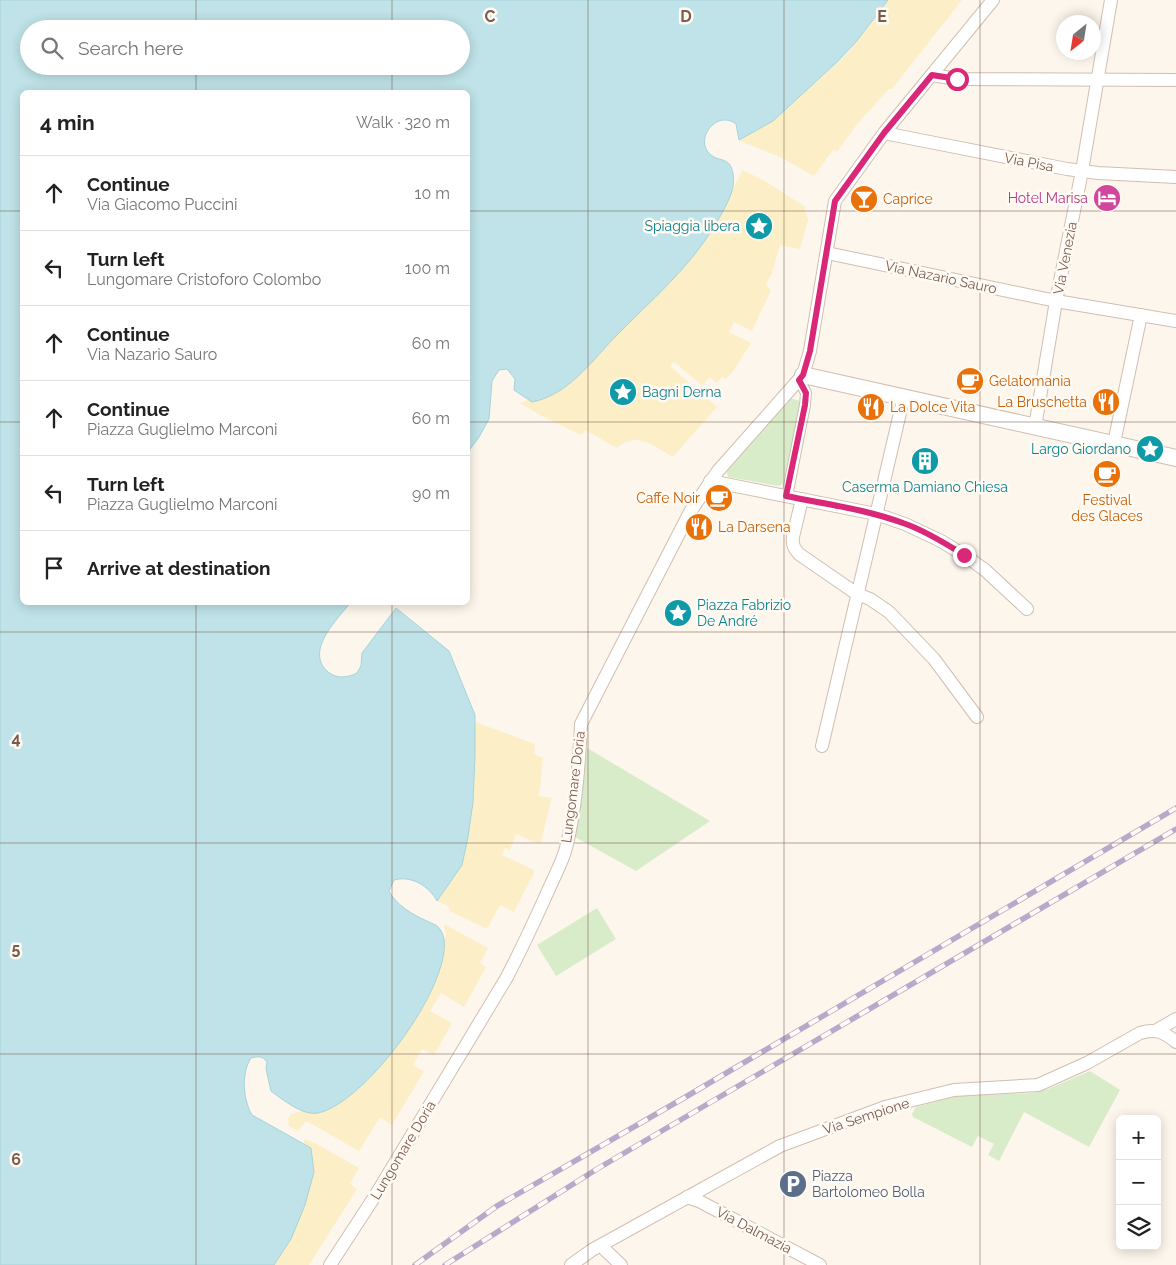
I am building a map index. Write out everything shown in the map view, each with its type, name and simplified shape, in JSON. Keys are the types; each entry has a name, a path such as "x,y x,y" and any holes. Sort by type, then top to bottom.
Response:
{"street":[{"path":"786,496 805,405 806,393 801,377 810,351 835,201 884,133 993,0"},
{"name":"Via Venezia","path":"1035,427 1111,0"},
{"path":"932,75 957,79 1176,80"},
{"name":"Via Pisa","path":"884,133 1082,171 1176,177"},
{"name":"Via Nazario Sauro","path":"827,253 1056,301 1176,321"},
{"path":"1114,443 1141,315"},
{"path":"801,377 904,396 1176,458"},
{"name":"Lungomare Doria","path":"330,1265 375,1196 524,945 566,849 573,810 581,724 690,512 718,471 801,377"},
{"path":"822,746 904,396"},
{"path":"710,481 876,514 905,524 941,541 964,555 985,570 1027,609"},
{"path":"802,499 792,537 794,548 799,554 857,594 870,599 889,612 934,659 977,717"},
{"name":"Via Sempione","path":"571,1265 647,1219 780,1146 885,1107 954,1090 1038,1085 1087,1063 1140,1033 1148,1030 1157,1030 1176,1019"},
{"path":"1157,1030 1167,1034 1176,1042"},
{"name":"Via Dalmazia","path":"687,1197 699,1201 820,1265"},
{"path":"601,1246 621,1265"}],"green space":[{"path":"791,398 799,401 800,405 783,484 779,486 728,477 727,472 729,468"},
{"path":"587,748 710,821 636,871 575,837"},
{"path":"597,908 616,939 556,976 537,945"},
{"path":"1090,1071 1120,1090 1089,1147 1024,1112 999,1161 988,1155 994,1144 978,1136 972,1147 913,1117 912,1114 916,1107 958,1096 1032,1093 1048,1089"}],"sand":[{"path":"888,0 962,0 892,89 889,89 858,123 837,152 833,150 814,176 782,158 738,140 771,122 848,53"},
{"path":"743,170 765,181 804,206 808,220 800,249 780,245 772,273 766,284 771,290 752,331 734,322 729,332 751,343 732,373 725,379 722,377 717,383 709,377 703,386 674,362 670,366 717,407 673,457 639,440 632,440 617,448 585,430 581,435 520,403 534,398 708,232"},
{"path":"475,722 535,744 534,754 543,758 539,796 552,798 540,844 516,834 510,850 505,848 502,855 534,870 534,873 514,912 500,905 487,929 450,911 448,906 437,901 462,865 473,802"},
{"path":"444,924 488,948 480,963 486,967 464,1007 441,993 430,1011 452,1023 434,1055 422,1049 413,1065 424,1071 392,1125 380,1117 359,1151 308,1122 305,1122 298,1131 289,1126 288,1119 291,1114 313,1108 438,959 446,936"},
{"path":"304,1139 315,1143 359,1168 350,1184 357,1189 309,1265 266,1265 303,1179"}],"water":[{"path":"0,0 888,0 856,42 837,62 773,121 739,140 736,124 732,122 726,120 719,121 710,128 705,138 706,148 714,157 728,163 732,168 734,180 728,202 705,241 655,298 578,376 557,392 532,402 514,390 515,379 507,369 499,370 492,381 489,419 470,449 470,90 20,90 20,605 348,605 325,636 319,655 322,664 328,672 342,677 357,673 361,666 362,653 396,608 449,651 475,715 473,802 462,865 437,901 424,886 413,880 394,880 389,891 405,909 438,927 444,939 443,960 434,985 420,1013 380,1066 358,1088 337,1105 318,1113 300,1110 271,1091 266,1069 267,1062 264,1059 258,1057 251,1058 248,1064 244,1086 252,1115 311,1148 314,1172 305,1205 291,1239 274,1265 0,1265"}],"railway":[{"path":"415,1265 497,1206 1176,808"},
{"path":"445,1265 597,1169 1176,829"}],"place":[{"name":"Hotel Marisa","path":"1107,198"},
{"name":"Caprice","path":"864,199"},
{"name":"Spiaggia libera","path":"759,226"},
{"name":"Gelatomania","path":"970,381"},
{"name":"Bagni Derna","path":"623,392"},
{"name":"La Bruschetta","path":"1106,402"},
{"name":"La Dolce Vita","path":"871,407"},
{"name":"Largo Giordano","path":"1150,449"},
{"name":"Caserma Damiano Chiesa","path":"925,461"},
{"name":"Festival des Glaces","path":"1107,474"},
{"name":"Caffe Noir","path":"719,498"},
{"name":"La Darsena","path":"699,527"},
{"name":"Piazza Fabrizio De André","path":"678,613"},
{"name":"Piazza Bartolomeo Bolla","path":"793,1184"}],"route":[{"path":"957,79 932,75 884,133 835,201 810,351 803,375 799,380 806,393 805,405 786,496 876,514 905,524 941,541 964,555"}]}
